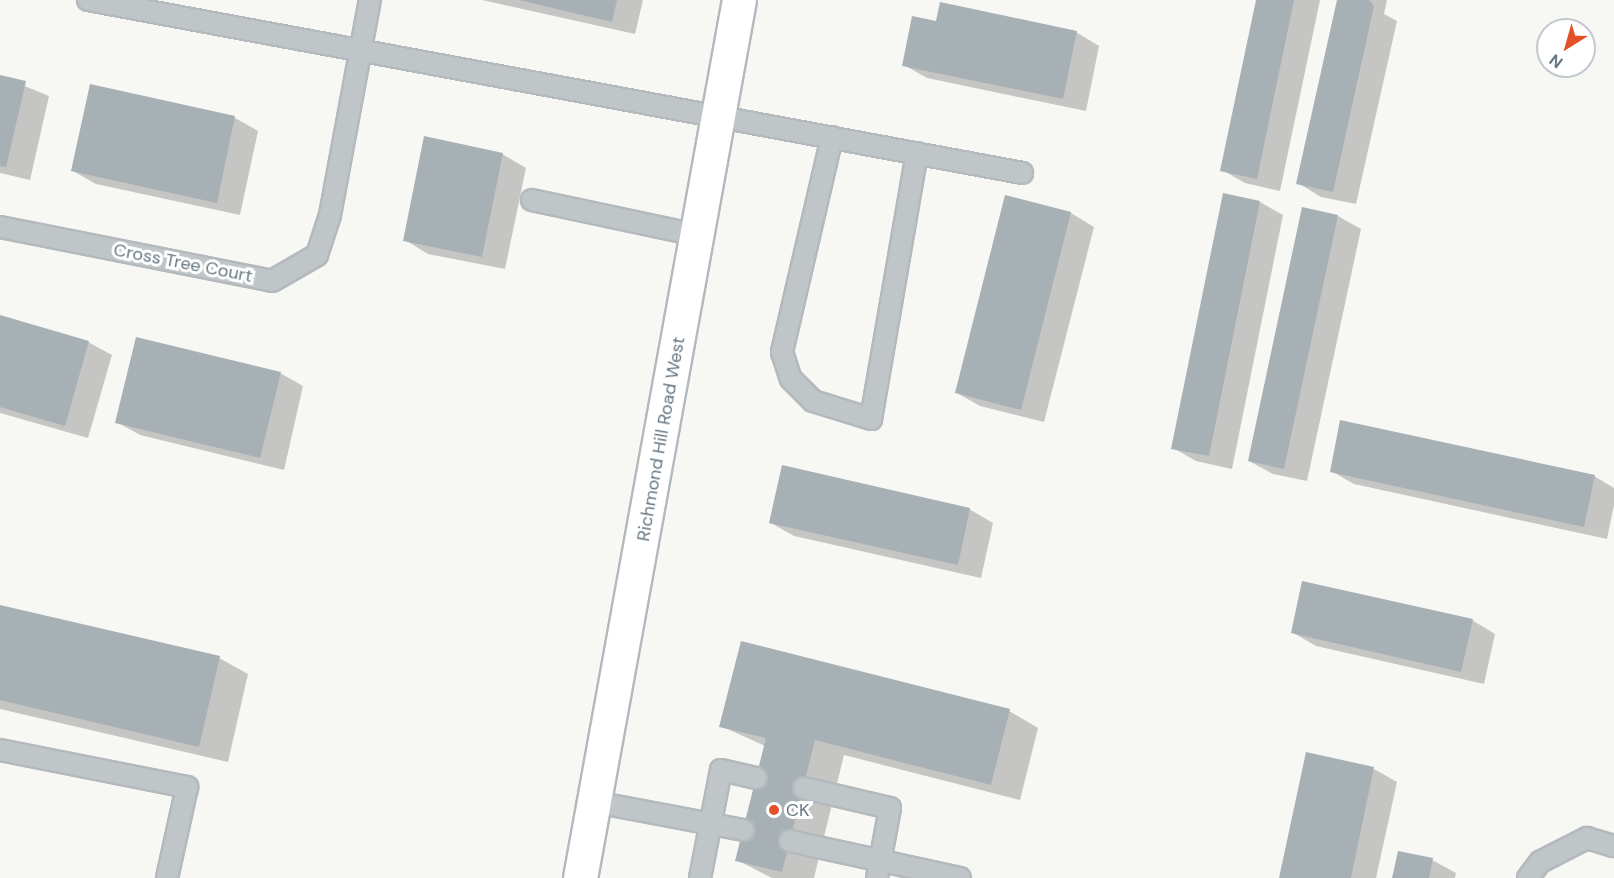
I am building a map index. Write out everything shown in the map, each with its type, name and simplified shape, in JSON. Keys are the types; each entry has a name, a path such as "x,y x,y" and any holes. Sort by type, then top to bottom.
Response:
{"street":[{"name":"Richmond Hill Road West","path":"580,878 739,0"}],"lane":[{"path":"88,0 362,48 1022,173"},
{"name":"Cross Tree Court","path":"0,226 272,281 317,255 330,215 370,0"},
{"path":"832,137 782,352 790,379 813,401 871,419 917,153"},
{"path":"532,200 697,236"},
{"path":"0,750 187,787 167,878"},
{"path":"700,878 721,770 756,778"},
{"path":"804,788 891,808 879,869"},
{"path":"595,802 743,830"},
{"path":"1528,878 1540,862 1587,838 1614,846"},
{"path":"790,841 879,869 960,878"}],"building":[{"path":"519,0 617,0 612,22"},
{"path":"1256,0 1294,0 1257,179 1220,171"},
{"path":"1337,0 1369,0 1374,6 1333,192 1296,184"},
{"path":"940,2 1077,31 1063,99 902,66 912,16 936,21"},
{"path":"0,75 26,81 6,167 0,166"},
{"path":"90,84 235,116 217,203 71,171"},
{"path":"424,136 503,153 482,257 403,241"},
{"path":"1223,193 1260,201 1209,456 1171,449"},
{"path":"1005,195 1071,212 1021,410 955,393"},
{"path":"1302,207 1338,215 1284,469 1248,461"},
{"path":"0,315 89,341 65,426 0,407"},
{"path":"136,337 281,372 260,458 115,423"},
{"path":"1340,420 1595,475 1584,527 1330,472"},
{"path":"782,465 970,508 958,565 769,523"},
{"path":"1302,581 1473,619 1461,672 1291,633"},
{"path":"0,605 220,656 199,747 0,700"},
{"path":"741,641 1010,709 991,785 815,740 782,872 735,861 766,738 719,727"},
{"path":"1306,752 1374,767 1351,878 1279,878"},
{"path":"1398,851 1433,858 1429,878 1392,878"}],"place":[{"name":"CK","path":"774,810"}]}
